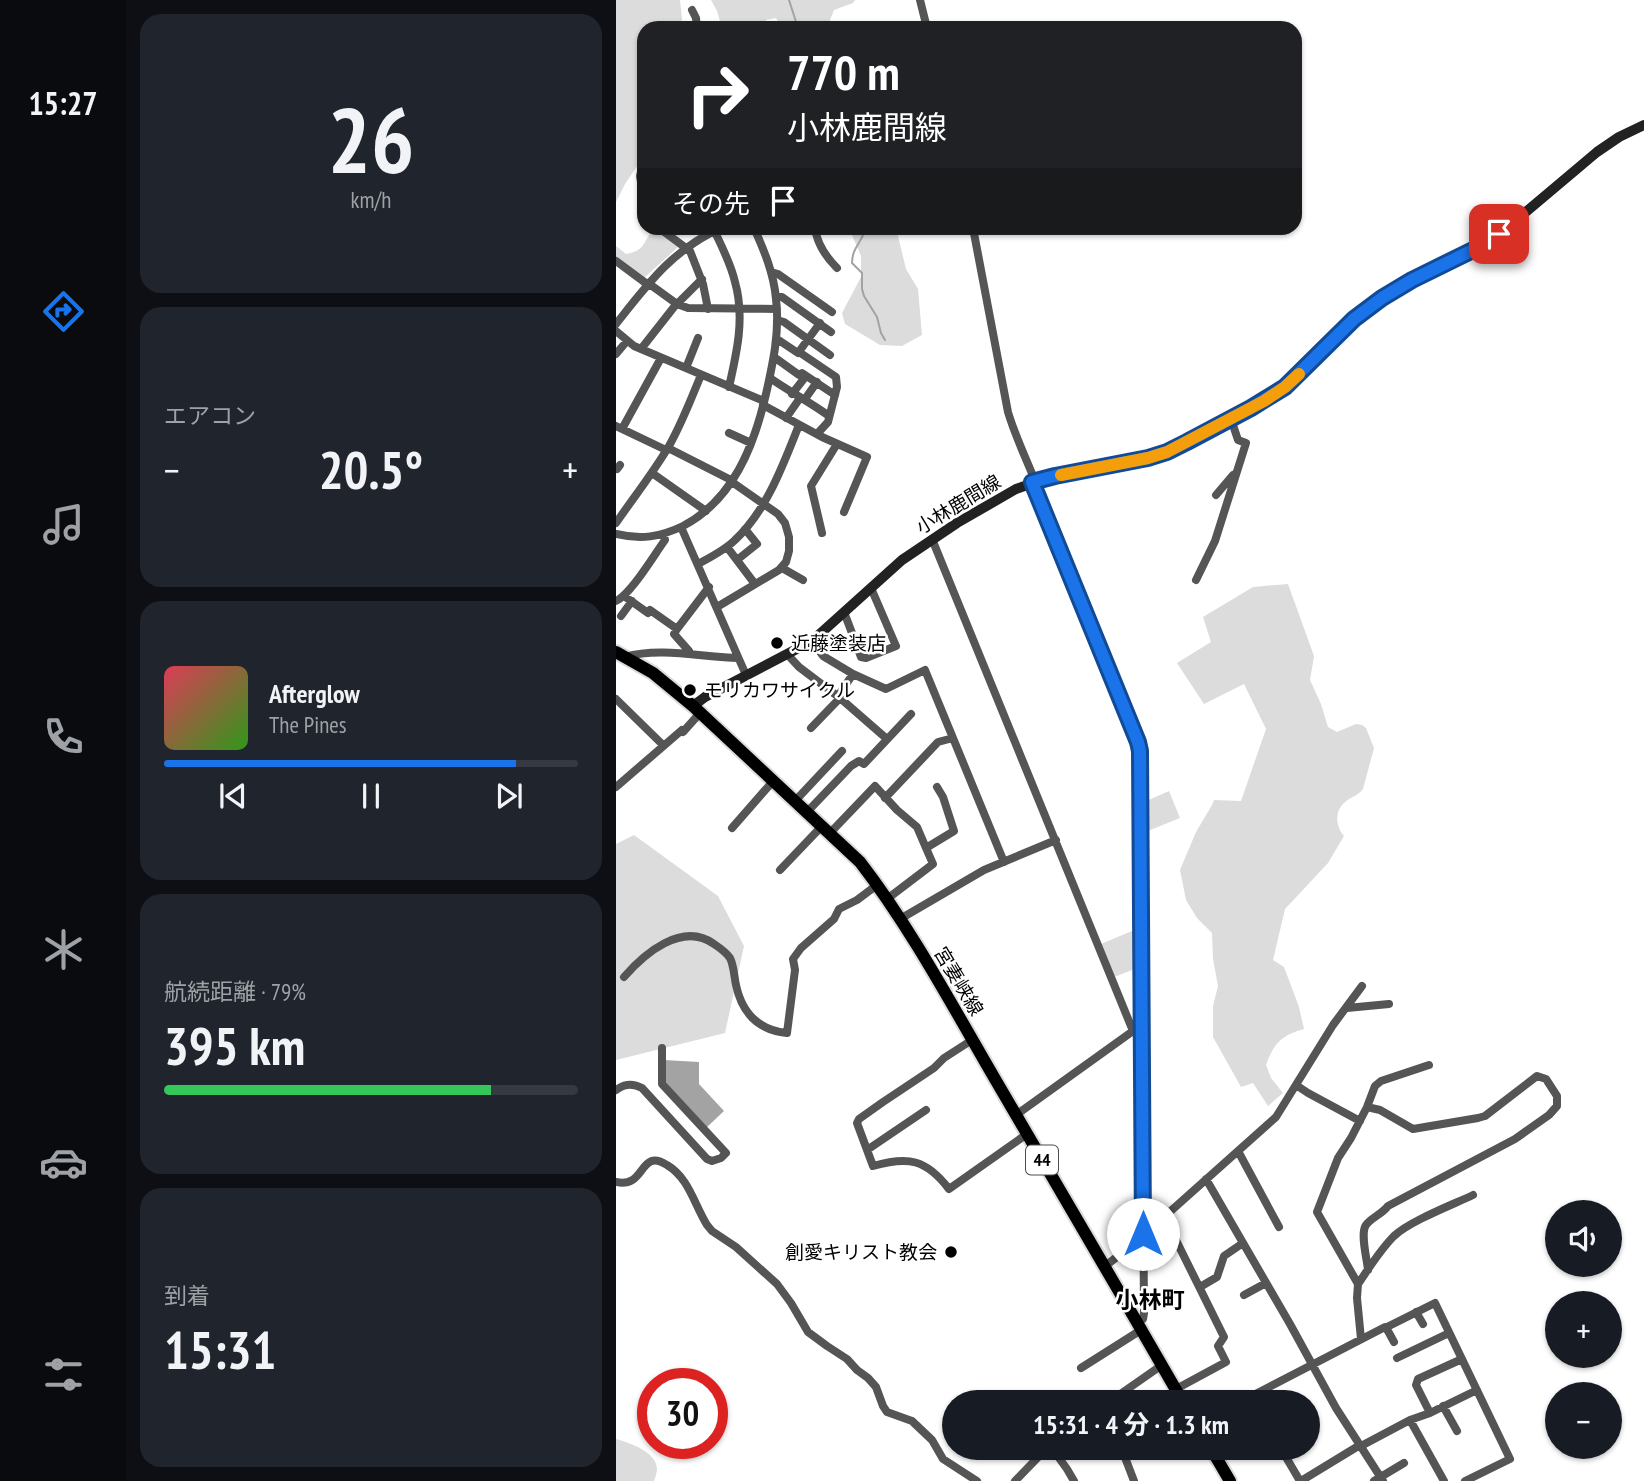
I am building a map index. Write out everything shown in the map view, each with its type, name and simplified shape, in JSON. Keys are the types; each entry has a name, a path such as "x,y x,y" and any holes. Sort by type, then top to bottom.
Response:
{"main road":[{"name":"小林鹿間線","path":"697,709 705,697 812,641 902,560 1005,495 1055,476 1156,456 1175,449 1258,405 1285,387 1354,319 1382,298 1403,284 1489,241 1597,152 1644,125"},
{"name":"宮妻峡線","path":"621,655 653,673 697,709 860,862 900,919 1176,1389"},
{"path":"1218,1460 1230,1481"}],"street":[{"path":"920,0 925,21"},
{"path":"692,10 696,21"},
{"path":"669,235 690,251 702,279 708,309"},
{"path":"616,324 671,259 704,235"},
{"path":"714,235 735,281 740,309 738,342 729,387"},
{"path":"616,534 648,537 664,535 706,511 732,481 751,443 764,403 777,339 776,297 771,272 757,235"},
{"path":"817,235 821,248 837,268"},
{"path":"974,235 1013,430 1022,447 1140,751 1144,1313 1139,1326 1081,1368"},
{"path":"616,261 677,304 688,308 777,309"},
{"path":"771,272 778,274 832,312"},
{"path":"641,349 677,304 702,279"},
{"path":"776,297 782,297 831,332"},
{"path":"802,311 811,298"},
{"path":"777,320 784,322 830,355"},
{"path":"799,352 820,323"},
{"path":"616,331 641,349 764,403 799,425 867,457 844,512"},
{"path":"685,368 698,338"},
{"path":"777,339 836,377 837,387 830,416 817,434"},
{"path":"616,354 627,341"},
{"path":"661,358 619,428 732,481 782,518 787,528 789,551 782,568 717,607"},
{"path":"774,358 835,395"},
{"path":"786,418 799,397 804,375 811,361"},
{"path":"616,523 667,449 701,374"},
{"path":"770,378 830,416"},
{"path":"799,397 817,383"},
{"path":"1196,580 1215,541 1246,443 1238,440 1231,419"},
{"path":"698,564 715,556 746,529 764,504 799,425"},
{"path":"729,433 751,443"},
{"path":"821,533 811,486 837,444"},
{"path":"652,474 706,511"},
{"path":"1216,495 1236,474"},
{"path":"681,527 746,675"},
{"path":"737,560 757,544 746,529"},
{"path":"621,616 628,598 665,540 664,535"},
{"path":"932,539 1133,1031"},
{"path":"727,547 755,584"},
{"path":"782,568 803,580"},
{"path":"689,651 674,634 709,587"},
{"path":"844,612 862,657 866,658 896,646 871,588"},
{"path":"616,601 628,598"},
{"path":"628,598 677,629"},
{"path":"812,641 823,656 886,689 925,670 1004,862"},
{"path":"621,655 664,653 738,658"},
{"path":"787,654 799,667 839,697 887,739"},
{"path":"811,728 839,697 853,674"},
{"path":"616,699 663,745"},
{"path":"616,787 681,730 683,732 697,709"},
{"path":"807,812 851,766 859,761 864,764 911,714"},
{"path":"886,798 938,742 953,738"},
{"path":"795,801 842,751"},
{"path":"732,828 774,780"},
{"path":"780,870 874,786 917,827 933,864 887,899"},
{"path":"926,848 954,831 937,787"},
{"path":"900,919 984,870 1056,840"},
{"path":"624,976 649,952 675,939 690,937 709,941 726,953 732,962 740,996 750,1017 767,1029 787,1034 795,970 793,959 801,948 834,919 839,909 877,885"},
{"path":"1104,1266 1276,1117 1333,1026 1362,986"},
{"path":"1347,1008 1389,1004"},
{"path":"1016,1115 1143,1025"},
{"path":"972,1040 859,1119 857,1124 873,1166 898,1159 918,1163 938,1174 949,1189 1027,1134"},
{"path":"616,1090 631,1084 642,1088 707,1159 712,1161 721,1158 726,1153 662,1084 662,1048"},
{"path":"1358,1284 1318,1212 1338,1158 1360,1121 1375,1086 1381,1081 1429,1065"},
{"path":"1367,1107 1380,1110 1413,1129 1478,1118 1537,1076 1546,1079 1555,1091 1557,1100 1557,1106 1549,1115 1515,1139 1388,1206 1366,1225 1363,1234 1368,1270"},
{"path":"1296,1085 1360,1121"},
{"path":"867,1150 926,1110"},
{"path":"1238,1151 1279,1227"},
{"path":"616,1182 635,1180 644,1166 651,1161 661,1161 673,1169 683,1179 706,1225 736,1247 776,1284 808,1332 847,1359 868,1378 876,1387 887,1412 912,1421 932,1440 943,1459 976,1481"},
{"path":"1206,1179 1379,1480 1404,1463"},
{"path":"1361,1339 1358,1284 1394,1236 1404,1228 1473,1195"},
{"path":"1164,1216 1224,1337 1218,1346 1226,1362 1176,1389"},
{"path":"1200,1287 1217,1277 1224,1256 1243,1243"},
{"path":"1244,1295 1266,1283"},
{"path":"1267,1390 1435,1303 1510,1459 1465,1481"},
{"path":"1416,1312 1423,1324"},
{"path":"1385,1328 1394,1342"},
{"path":"1397,1358 1449,1333"},
{"path":"1430,1413 1416,1385 1418,1379 1462,1359"},
{"path":"1126,1390 1162,1365"},
{"path":"1288,1460 1301,1481 1361,1445 1477,1390"},
{"path":"1443,1406 1457,1431"},
{"path":"1410,1420 1444,1481"},
{"path":"1014,1481 1036,1460"},
{"path":"1061,1460 1074,1481"},
{"path":"1126,1460 1134,1481"}],"shaded area":[{"path":"616,0 680,0 681,21 637,21 637,166 616,202"},
{"path":"711,0 855,0 834,10 830,21 778,21 776,18 766,21 720,21"},
{"path":"664,235 678,247 643,279 616,259 616,246 626,254 634,252 639,250 649,236"},
{"path":"852,235 898,235 906,269 918,289 922,335 902,346 880,345 845,324 842,313 861,277 861,256"},
{"path":"1288,584 1314,656 1310,680 1328,727 1337,732 1356,724 1362,725 1366,728 1374,748 1363,789 1344,803 1337,815 1344,836 1328,863 1285,909 1273,960 1284,967 1304,1029 1280,1041 1269,1057 1266,1065 1271,1078 1283,1093 1268,1106 1253,1083 1241,1087 1213,1037 1213,1006 1218,986 1212,933 1197,918 1186,900 1180,870 1196,832 1214,800 1241,801 1266,729 1244,684 1204,704 1177,663 1211,642 1203,617 1253,587"},
{"path":"1169,791 1180,818 1143,833 1142,803"},
{"path":"634,835 718,896 744,946 725,1033 616,1060 616,844"},
{"path":"1139,928 1140,967 1114,977 1101,944"},
{"path":"664,1060 699,1062 699,1084 724,1111 706,1128 664,1085"},
{"path":"616,1439 637,1447 637,1459 654,1459 656,1463 654,1481 616,1481"}],"waterway":[{"path":"789,0 796,21"},
{"path":"863,235 852,263 862,273 864,296 877,317 885,340"}],"slow traffic":[{"path":"1061,475 1167,452 1264,401 1299,374"}],"place":[{"name":"近藤塗装店","path":"777,643"},
{"name":"モリカワサイクル","path":"690,690"},
{"name":"創愛キリスト教会","path":"951,1252"}],"district":[{"name":"小林町","path":"1150,1300"}],"route":[{"path":"1143,1234 1140,751 1032,482 1148,458 1187,442 1285,387 1354,319 1395,289 1499,234"}]}
